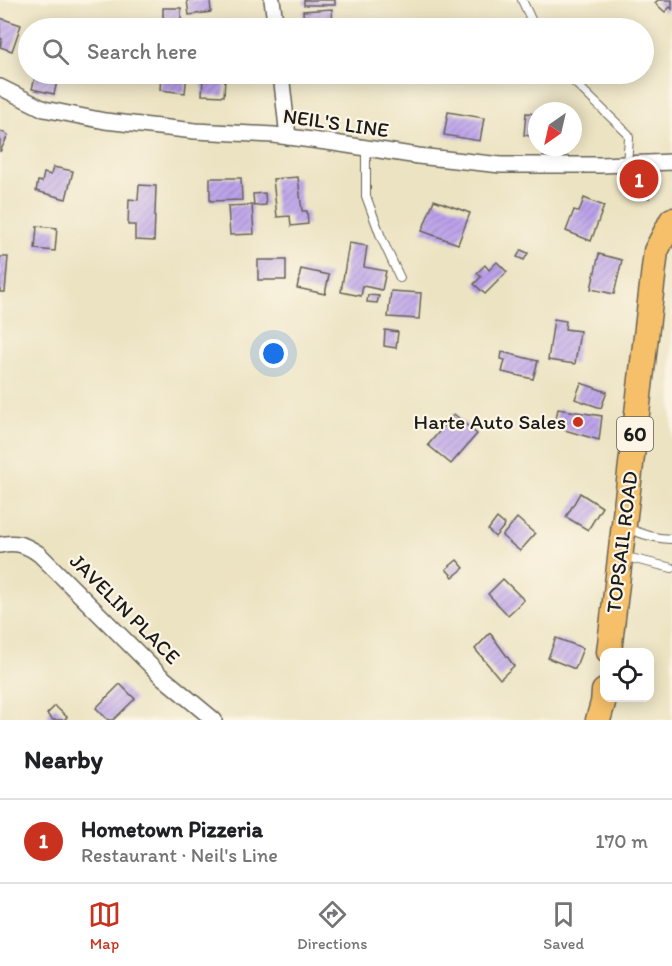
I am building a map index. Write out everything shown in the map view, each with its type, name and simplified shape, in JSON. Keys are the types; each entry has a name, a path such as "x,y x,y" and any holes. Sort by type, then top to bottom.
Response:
{"main road":[{"name":"TOPSAIL ROAD","path":"609,648 656,251 672,220"},
{"path":"598,720 603,702"}],"street":[{"path":"272,0 275,18"},
{"path":"282,84 288,137"},
{"name":"NEIL'S LINE","path":"0,87 44,110 105,121 195,131 288,137 418,156 501,165 672,162"},
{"name":"JAVELIN PLACE","path":"0,545 22,544 39,554 156,671 214,720"}],"lane":[{"path":"522,0 530,18"},
{"path":"576,84 628,134 627,164"},
{"path":"366,148 366,196 381,237 400,278"},
{"path":"624,526 661,539 672,539"},
{"path":"620,555 672,568"}],"building":[{"path":"187,0 210,0 211,12 189,15"},
{"path":"304,0 335,0 335,5 304,5"},
{"path":"658,0 672,0 672,9 670,7 665,12 655,3"},
{"path":"163,8 181,8 181,18 163,18"},
{"path":"332,9 332,18 303,18 303,11"},
{"path":"0,18 18,24 18,34 12,51 0,47 2,39 0,38"},
{"path":"33,84 56,84 54,94 32,89"},
{"path":"160,84 186,84 185,93 160,90"},
{"path":"203,84 225,84 224,96 202,95"},
{"path":"448,112 484,118 480,141 444,135"},
{"path":"526,113 528,113 528,136 524,135"},
{"path":"0,131 8,135 0,152"},
{"path":"628,166 657,170 649,198 622,189"},
{"path":"53,167 73,171 66,199 36,191 38,181 42,182 44,173 51,175"},
{"path":"298,177 302,211 307,211 308,224 291,226 290,216 277,217 273,179"},
{"path":"210,178 241,178 242,200 210,201"},
{"path":"139,185 156,186 154,241 135,240 135,225 128,225 129,199 138,200"},
{"path":"265,193 266,205 254,206 253,194"},
{"path":"584,198 604,206 591,241 566,231 574,210 579,212"},
{"path":"434,200 470,213 458,244 422,231"},
{"path":"252,205 254,234 230,235 228,206"},
{"path":"37,226 57,228 55,251 35,249"},
{"path":"349,243 367,246 364,267 386,271 382,290 363,286 361,296 341,292"},
{"path":"521,250 528,253 524,260 517,257"},
{"path":"599,254 622,260 614,294 591,289"},
{"path":"0,257 8,257 5,292 0,292"},
{"path":"258,260 286,260 286,280 258,280"},
{"path":"497,262 507,272 485,294 474,284 481,277 477,273 485,265 489,270"},
{"path":"301,269 329,275 325,294 297,288"},
{"path":"391,291 421,293 419,319 388,317"},
{"path":"368,295 379,296 377,303 367,302"},
{"path":"554,319 566,321 565,329 580,331 575,364 548,360"},
{"path":"385,330 398,332 396,348 384,346"},
{"path":"502,352 538,361 533,379 502,372 505,360 501,359"},
{"path":"581,383 607,392 601,408 575,399"},
{"name":"Harte Auto Sales","path":"558,409 602,416 599,440 554,427"},
{"path":"454,414 477,434 451,464 428,445"},
{"path":"580,493 602,507 588,530 566,517"},
{"path":"497,518 505,525 495,537 488,530"},
{"path":"517,518 535,534 520,551 502,536"},
{"path":"457,560 464,568 453,577 446,569"},
{"path":"503,579 524,600 508,615 488,594"},
{"path":"490,633 514,666 500,679 475,649"},
{"path":"556,638 583,648 575,669 548,658"},
{"path":"120,684 135,699 113,720 108,720 96,708"},
{"path":"55,706 67,717 64,720 53,720 47,714"}],"place":[{"name":"Hometown Pizzeria","path":"639,179"},
{"name":"Harte Auto Sales","path":"578,422"}]}
